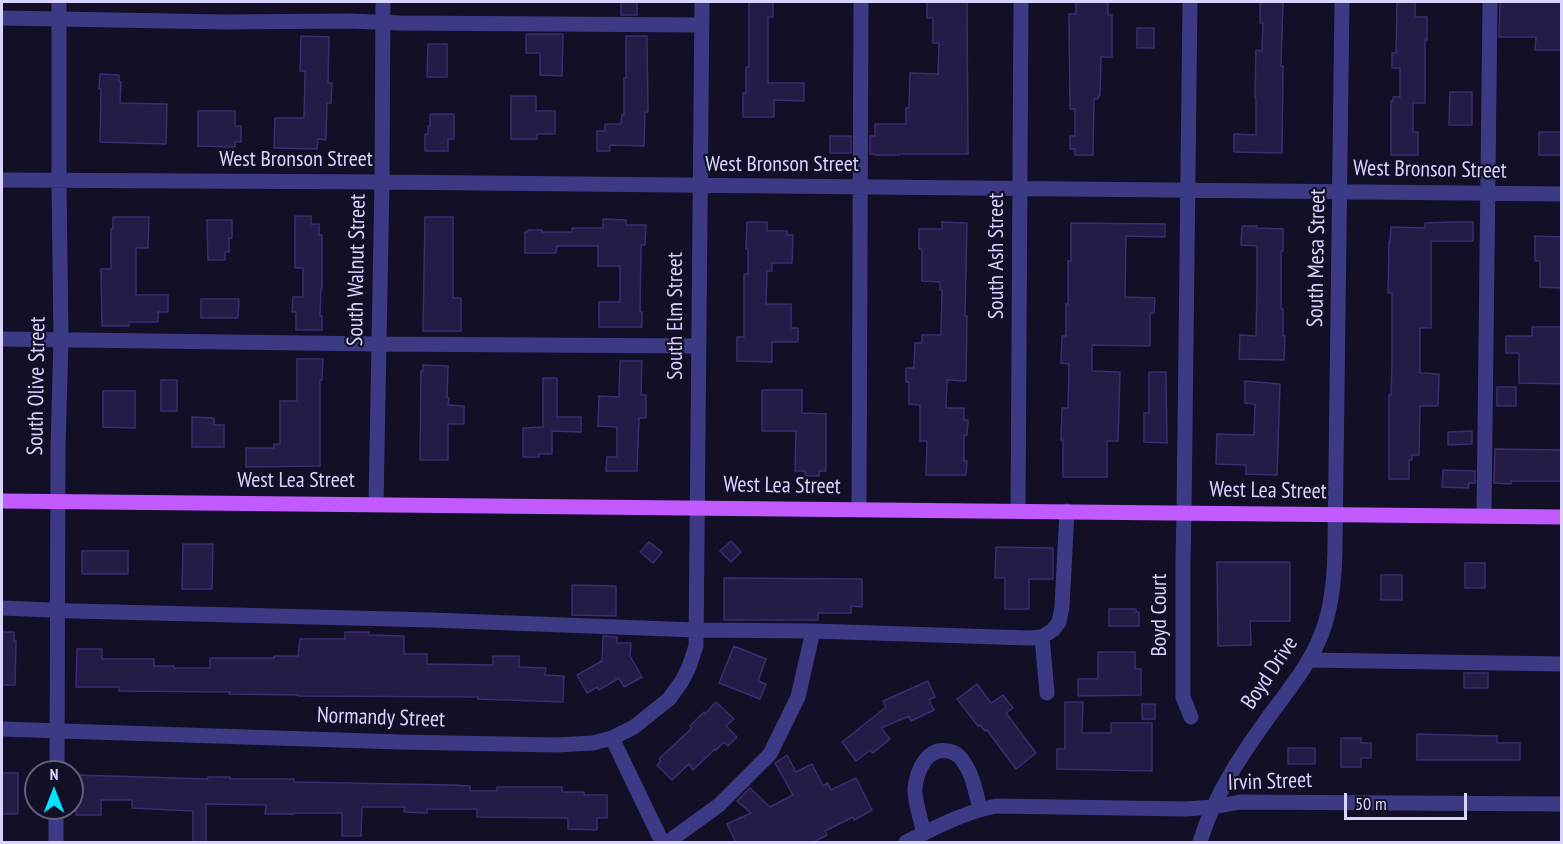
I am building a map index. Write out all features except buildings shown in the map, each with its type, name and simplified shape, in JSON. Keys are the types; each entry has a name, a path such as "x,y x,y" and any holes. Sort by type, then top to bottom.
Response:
{"main road":[{"name":"West Lea Street","path":"2,501 1562,517"}],"street":[{"name":"South Olive Street","path":"57,760 61,339 59,2"},
{"name":"South Walnut Street","path":"376,504 383,2"},
{"name":"South Elm Street","path":"695,630 702,2"},
{"path":"859,510 861,2"},
{"name":"South Ash Street","path":"1018,511 1021,2"},
{"name":"Boyd Court","path":"1190,2 1183,698 1191,717"},
{"name":"South Mesa Street","path":"1335,514 1342,2"},
{"path":"1484,516 1490,2"},
{"path":"2,18 701,26"},
{"name":"West Bronson Street","path":"2,180 1562,194"},
{"path":"2,339 698,346"},
{"path":"2,608 420,619 695,630 1042,637 1053,630 1059,622 1062,607 1067,511"},
{"name":"Boyd Drive","path":"1200,843 1213,807 1229,777 1309,660 1325,626 1334,578 1335,514"},
{"name":"Normandy Street","path":"2,729 387,741 556,745 593,743 612,738 634,727 669,699 689,667 696,646 695,630"},
{"path":"668,843 719,805 771,754 798,697 813,631"},
{"path":"1042,637 1047,693"},
{"path":"1309,660 1562,664"},
{"path":"612,738 662,843"},
{"path":"924,833 915,790 921,766 934,752 951,751 964,761 973,780 980,809"},
{"name":"Irvin Street","path":"906,843 980,809 996,806 1186,810 1240,802 1562,804"},
{"path":"56,820 56,843"}]}
